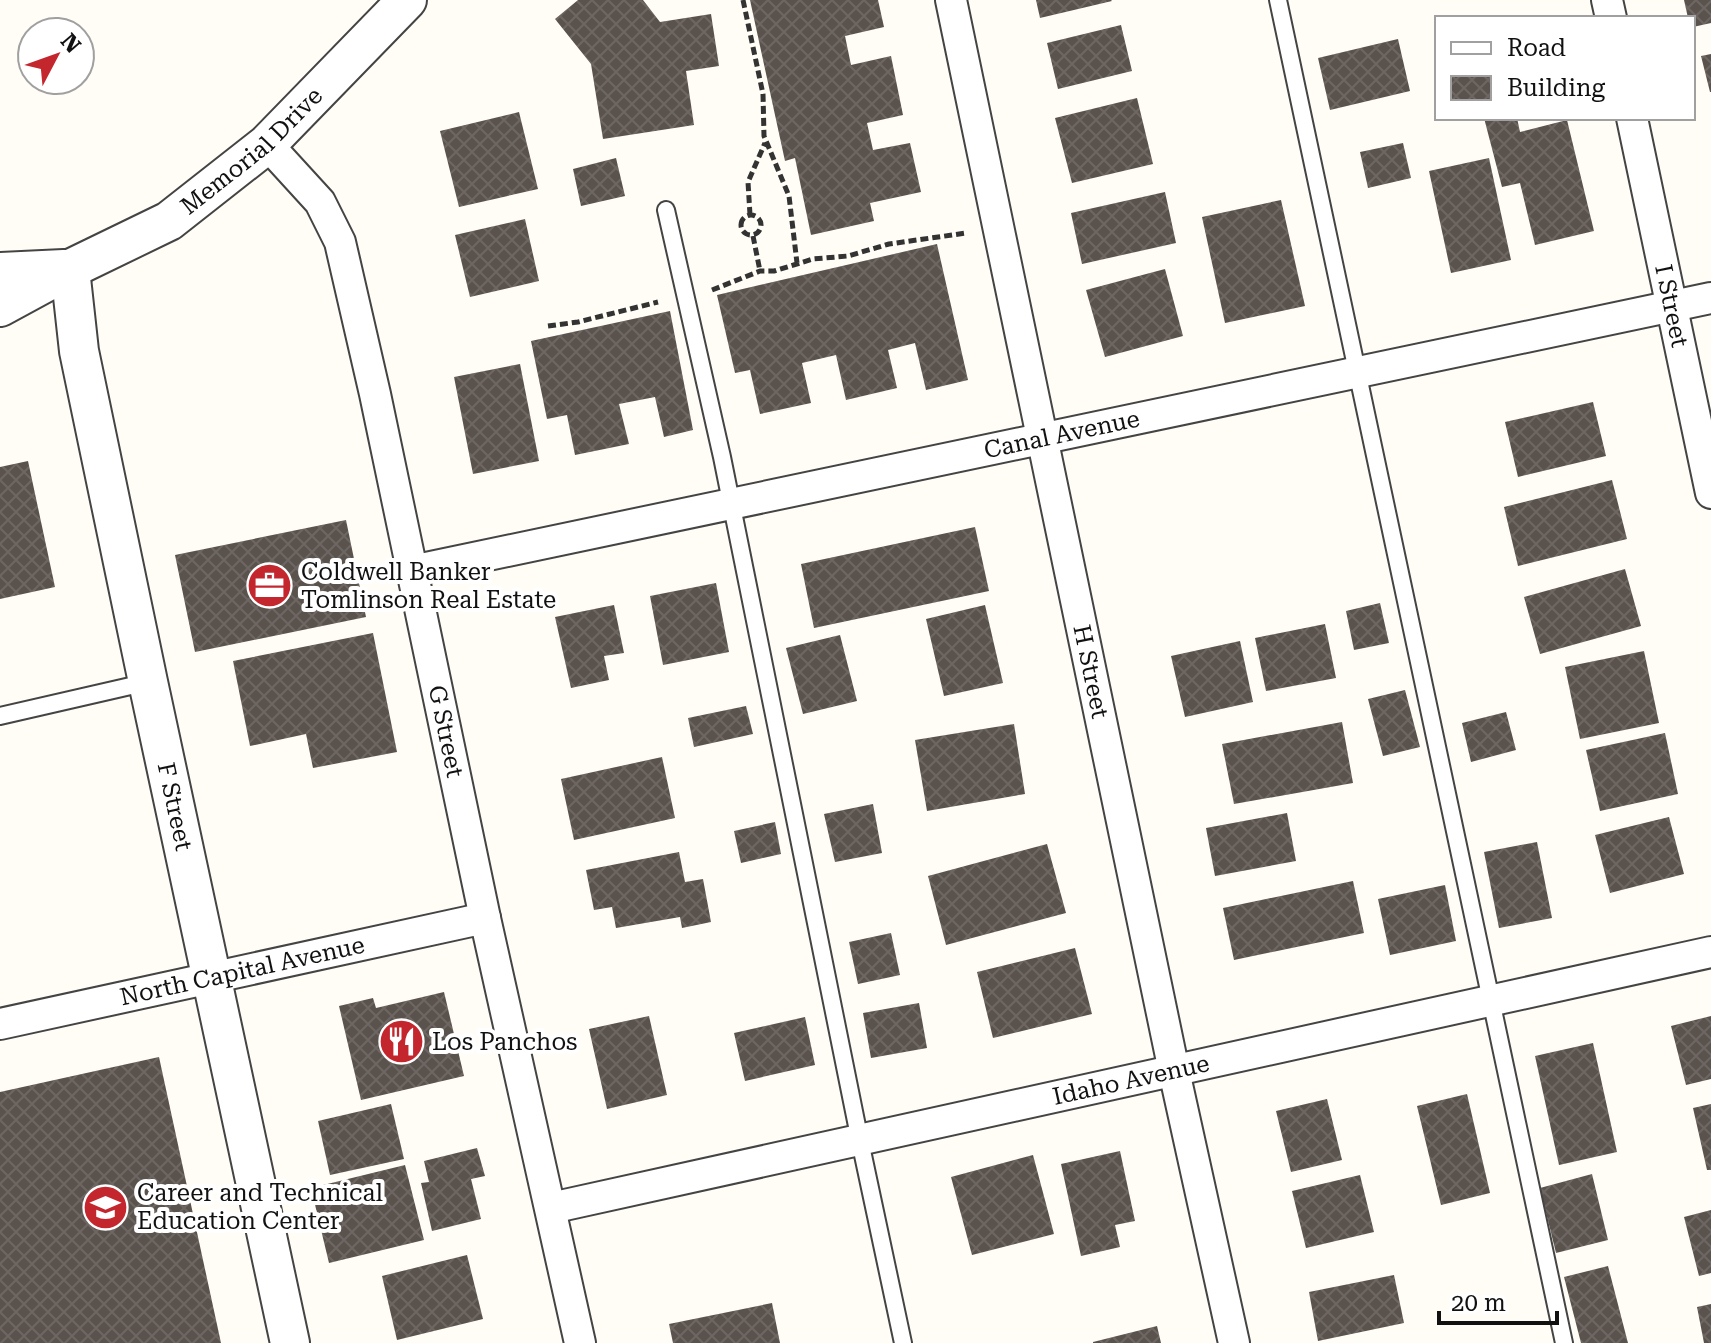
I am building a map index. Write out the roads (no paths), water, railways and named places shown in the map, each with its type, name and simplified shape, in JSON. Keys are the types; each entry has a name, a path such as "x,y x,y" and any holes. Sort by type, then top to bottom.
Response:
{"street":[{"name":"Memorial Drive","path":"0,307 169,221 267,144 407,0"},
{"name":"H Street","path":"951,0 1174,1071 1234,1343"},
{"name":"I Street","path":"1632,120 1711,493"},
{"name":"G Street","path":"267,144 320,202 340,242 580,1343"},
{"name":"Memorial Drive","path":"0,272 70,269"},
{"name":"F Street","path":"70,269 79,351 290,1343"},
{"name":"Canal Avenue","path":"412,571 1711,298"},
{"name":"North Capital Avenue","path":"0,1024 485,918"},
{"name":"Idaho Avenue","path":"551,1208 1711,952"}],"lane":[{"path":"1278,0 1564,1343"},
{"path":"666,210 731,504 903,1343"},
{"path":"0,716 148,682"}],"place":[{"name":"Coldwell Banker Tomlinson Real Estate","path":"270,586"},
{"name":"Los Panchos","path":"401,1042"},
{"name":"Career and Technical Education Center","path":"106,1207"}]}
